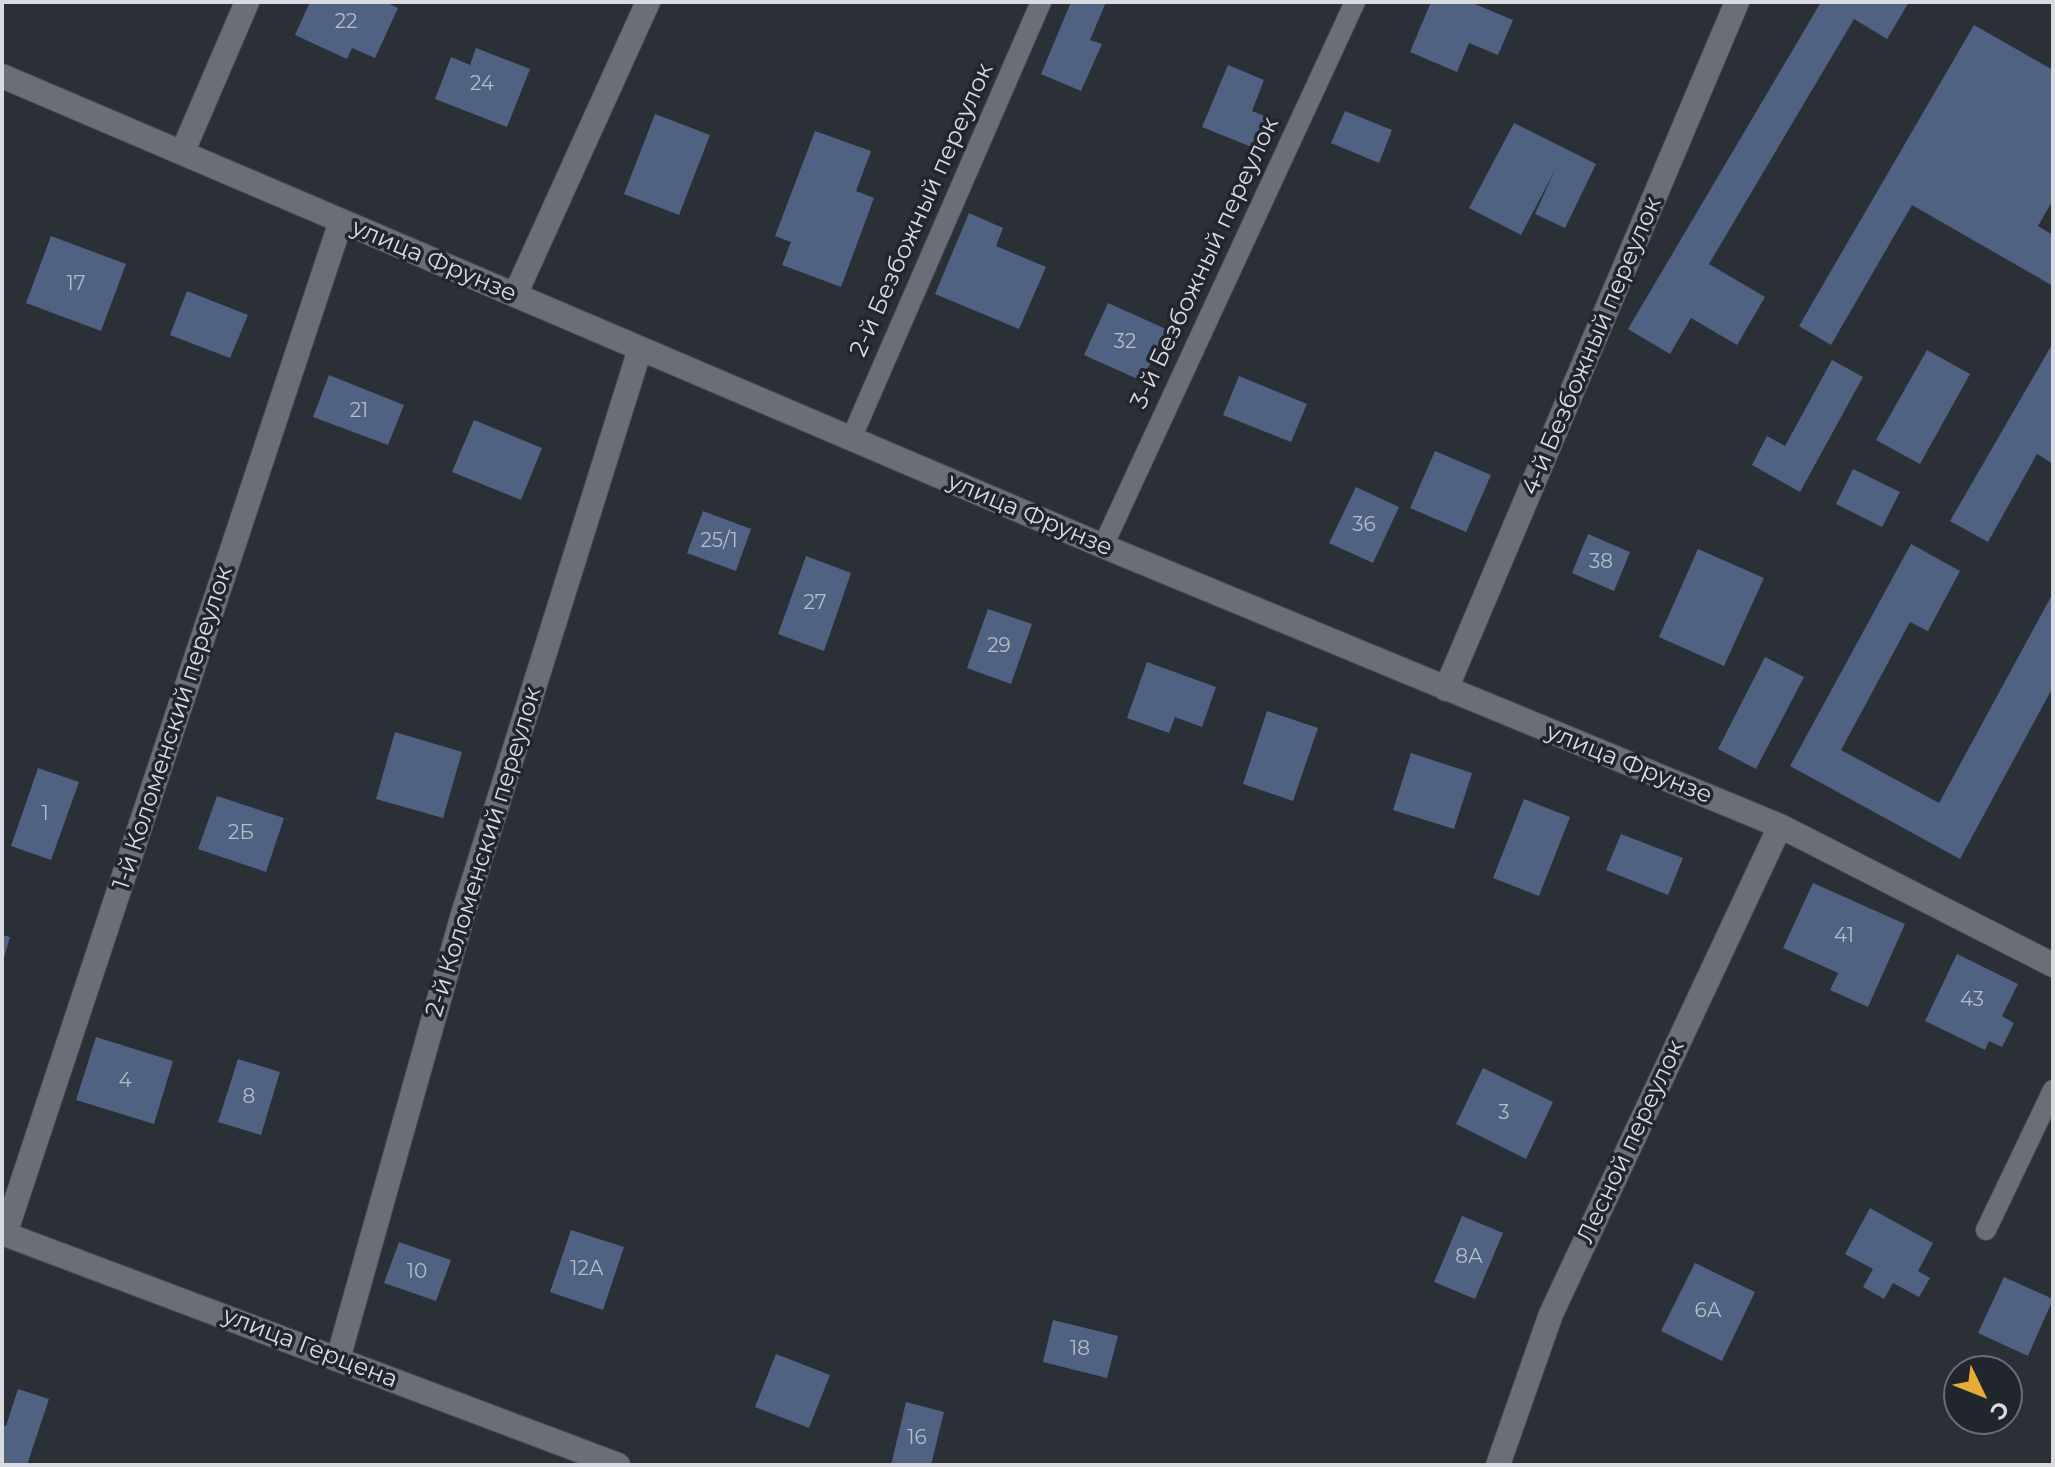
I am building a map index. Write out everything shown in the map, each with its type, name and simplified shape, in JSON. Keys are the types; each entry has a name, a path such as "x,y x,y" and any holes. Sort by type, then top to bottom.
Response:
{"street":[{"path":"183,151 247,2"},
{"path":"515,295 648,2"},
{"name":"4-й Безбожный переулок","path":"1446,689 1737,2"},
{"name":"улица Фрунзе","path":"2,76 1103,546 1780,826 2053,965"},
{"name":"1-й Коломенский переулок","path":"3,1234 341,221"},
{"name":"2-й Коломенский переулок","path":"338,1359 463,914 640,349"},
{"name":"Лесной переулок","path":"1498,1465 1551,1314 1780,826"},
{"name":"улица Герцена","path":"3,1234 618,1465"}],"lane":[{"name":"2-й Безбожный переулок","path":"851,439 1041,2"},
{"name":"3-й Безбожный переулок","path":"1103,546 1355,2"},
{"path":"1986,1230 2053,1090"}],"building":[{"path":"310,2 385,2 398,8 375,58 352,48 347,59 295,35"},
{"path":"1071,2 1106,2 1090,40 1102,44 1081,91 1041,74"},
{"path":"1431,2 1470,2 1513,20 1498,55 1469,43 1457,72 1410,52"},
{"path":"1821,2 1909,2 1887,39 1854,19 1709,264 1765,297 1737,345 1691,318 1670,354 1628,329"},
{"path":"1974,25 2053,70 2053,200 2038,226 2053,235 2053,286 1912,205 1831,345 1799,326"},
{"path":"476,48 530,69 507,127 435,99 451,57 470,65"},
{"path":"1228,65 1264,80 1252,111 1267,117 1254,148 1202,127"},
{"path":"1345,111 1392,130 1379,163 1331,143"},
{"path":"655,114 710,135 679,215 624,194"},
{"path":"1514,123 1596,164 1565,228 1535,214 1555,170 1521,235 1469,208"},
{"path":"815,131 871,151 856,191 874,198 841,287 782,265 791,242 775,236"},
{"path":"969,213 1003,228 996,246 1046,267 1019,329 935,294"},
{"path":"51,236 126,264 101,331 26,303"},
{"path":"187,291 248,315 230,358 170,335"},
{"path":"1108,303 1166,329 1142,381 1084,355"},
{"path":"2053,343 2053,464 2037,454 1988,542 1950,521"},
{"path":"1927,350 1970,374 1920,464 1876,440"},
{"path":"1832,360 1863,377 1800,492 1752,465 1767,436 1785,446"},
{"path":"329,375 404,405 388,445 313,417"},
{"path":"1239,376 1307,404 1291,442 1223,415"},
{"path":"474,420 542,448 521,500 452,472"},
{"path":"1435,451 1491,475 1466,532 1410,508"},
{"path":"1853,469 1900,492 1882,527 1836,504"},
{"path":"1356,487 1399,507 1373,563 1329,543"},
{"path":"703,511 751,529 736,571 687,553"},
{"path":"1588,534 1630,552 1614,591 1572,573"},
{"path":"1911,544 1960,571 1928,631 1910,622 1841,750 1939,803 2053,593 2053,687 1960,859 1790,766"},
{"path":"1698,549 1764,578 1724,666 1659,637"},
{"path":"806,556 851,573 824,651 778,634"},
{"path":"988,609 1032,624 1011,684 967,668"},
{"path":"1765,657 1804,677 1756,769 1718,749"},
{"path":"1147,662 1216,687 1202,727 1175,717 1169,733 1127,718"},
{"path":"1267,711 1318,728 1293,801 1243,784"},
{"path":"395,732 462,752 443,818 376,799"},
{"path":"1411,753 1472,773 1454,829 1393,810"},
{"path":"38,768 79,782 51,860 11,846"},
{"path":"217,796 284,818 266,872 198,849"},
{"path":"1524,799 1570,817 1539,896 1493,878"},
{"path":"1621,834 1683,858 1668,895 1606,870"},
{"path":"1813,883 1905,924 1868,1007 1830,990 1838,973 1783,948"},
{"path":"2,935 10,937 3,961 2,961"},
{"path":"1957,954 2018,984 2002,1016 2014,1023 2002,1047 1989,1041 1985,1050 1925,1021"},
{"path":"96,1037 173,1061 154,1124 76,1100"},
{"path":"238,1059 280,1072 261,1135 218,1122"},
{"path":"1483,1068 1553,1102 1526,1159 1456,1124"},
{"path":"1870,1208 1933,1243 1918,1271 1930,1278 1919,1297 1893,1283 1884,1299 1863,1287 1873,1269 1845,1254"},
{"path":"1462,1216 1503,1233 1475,1299 1434,1282"},
{"path":"571,1230 624,1247 603,1310 550,1292"},
{"path":"399,1242 451,1260 436,1301 384,1283"},
{"path":"1695,1263 1755,1292 1722,1361 1661,1331"},
{"path":"2004,1277 2053,1299 2028,1356 1978,1333"},
{"path":"1053,1320 1118,1336 1107,1378 1043,1362"},
{"path":"776,1354 830,1375 809,1428 755,1407"},
{"path":"18,1389 49,1399 27,1465 2,1465 2,1425 6,1426"},
{"path":"906,1402 944,1412 931,1465 891,1465"}]}
